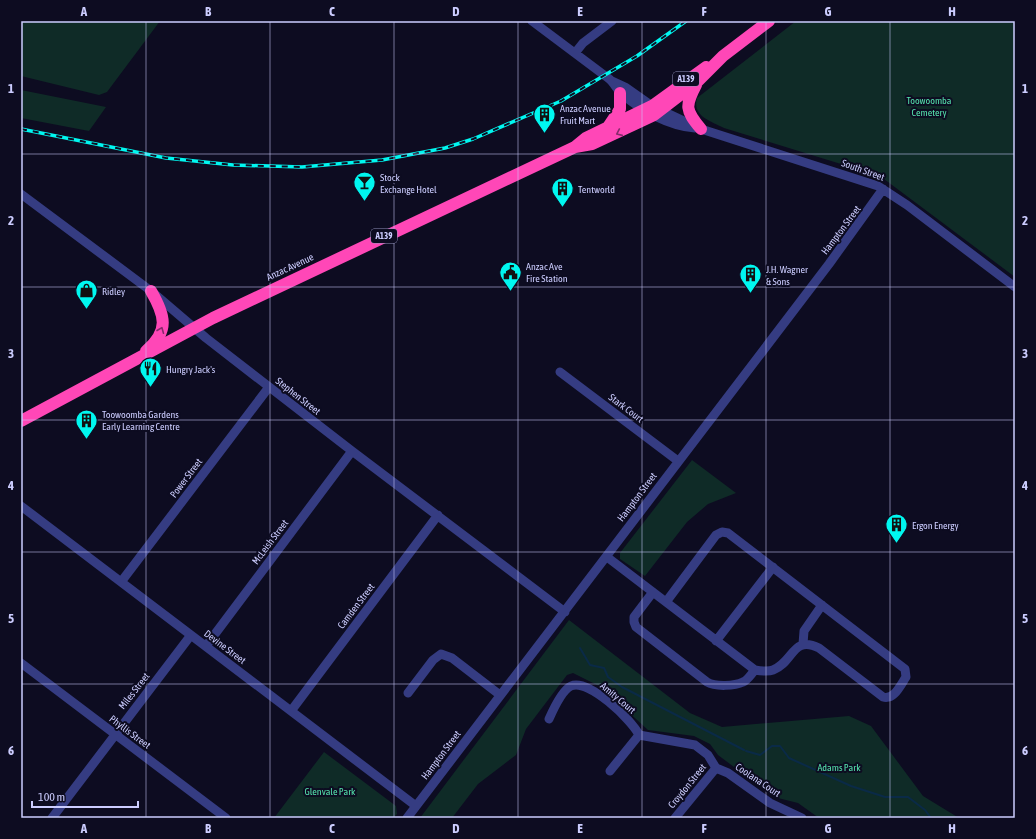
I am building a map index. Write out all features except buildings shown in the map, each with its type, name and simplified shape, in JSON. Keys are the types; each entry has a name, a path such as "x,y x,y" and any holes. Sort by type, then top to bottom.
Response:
{"highway":[{"name":"Anzac Avenue","path":"21,421 195,328 295,278 574,147 586,138 607,128 653,110 697,72 723,56 769,21"},
{"name":"Anzac Avenue","path":"574,147 592,144 653,110 697,82 723,56"},
{"path":"697,82 688,103 688,110 701,129"},
{"path":"607,128 620,109 620,93"},
{"path":"136,360 151,346 161,333 163,325 161,308 151,291"}],"street":[{"name":"South Street","path":"532,21 612,81 625,87 653,110"},
{"path":"575,53 583,43 612,21"},
{"name":"South Street","path":"612,81 620,93 653,110 701,129 869,182 884,189 1015,286"},
{"name":"Hampton Street","path":"407,818 856,229 884,189"},
{"name":"Stephen Street","path":"21,194 151,291 269,387 565,612"},
{"name":"Stark Court","path":"560,372 678,461"},
{"name":"Power Street","path":"121,582 269,387"},
{"name":"McLeish Street","path":"206,646 352,451"},
{"name":"Devine Street","path":"21,506 416,806"},
{"name":"Camden Street","path":"291,711 438,515"},
{"path":"607,557 755,670 772,670 779,667 786,662 795,649 803,644 809,643 819,648 883,696 888,698 893,696 906,677 905,669 728,533 722,532 716,535 666,602"},
{"path":"716,641 772,567"},
{"path":"653,592 634,617 636,627 707,682 712,685 745,682 755,670"},
{"path":"803,644 804,631 822,605"},
{"name":"Miles Street","path":"52,818 191,635"},
{"path":"408,693 433,660 441,654 452,658 500,695"},
{"name":"Phyllis Street","path":"21,663 226,818"},
{"name":"Amity Court","path":"549,720 555,706 570,686 578,684 596,692 631,722 639,734"},
{"path":"610,772 639,734"},
{"name":"Coolana Court","path":"639,734 695,745 708,755 716,768 728,773 786,814 802,818"},
{"name":"Croydon Street","path":"675,818 716,768"}],"green space":[{"path":"21,21 160,21 107,92 99,95 21,76"},
{"name":"Toowoomba Cemetery","path":"796,21 1015,21 1015,277 880,176 724,128 700,114 696,104 697,98"},
{"path":"21,90 106,107 89,131 21,118"},
{"path":"692,460 736,493 708,504 687,522 645,576 620,559 620,553"},
{"name":"Adams Park","path":"569,620 690,713 722,727 849,716 871,726 923,796 959,818 819,818 798,803 774,797 718,755 710,744 694,736 648,730 601,687 573,673 567,675 526,729 516,755 478,784 452,818 420,818"},
{"name":"Glenvale Park","path":"324,752 396,806 397,814 393,818 274,818"}],"waterway":[{"path":"580,648 590,665 604,668 608,677 622,687 744,750"},
{"path":"746,751 760,755 772,746 780,746 789,758 851,786 885,797 908,797 925,810 931,818"}],"railway":[{"path":"21,129 166,158 233,165 302,167 382,160 445,148 473,139 561,101 637,56 686,21"}],"place":[{"name":"Anzac Avenue Fruit Mart","path":"545,134"},
{"name":"Stock Exchange Hotel","path":"365,202"},
{"name":"Tentworld","path":"563,208"},
{"name":"Anzac Ave Fire Station","path":"511,292"},
{"name":"J.H. Wagner & Sons","path":"751,294"},
{"name":"Ridley","path":"87,310"},
{"name":"Hungry Jack's","path":"150,388"},
{"name":"Toowoomba Gardens Early Learning Centre","path":"87,440"},
{"name":"Ergon Energy","path":"896,544"}]}
